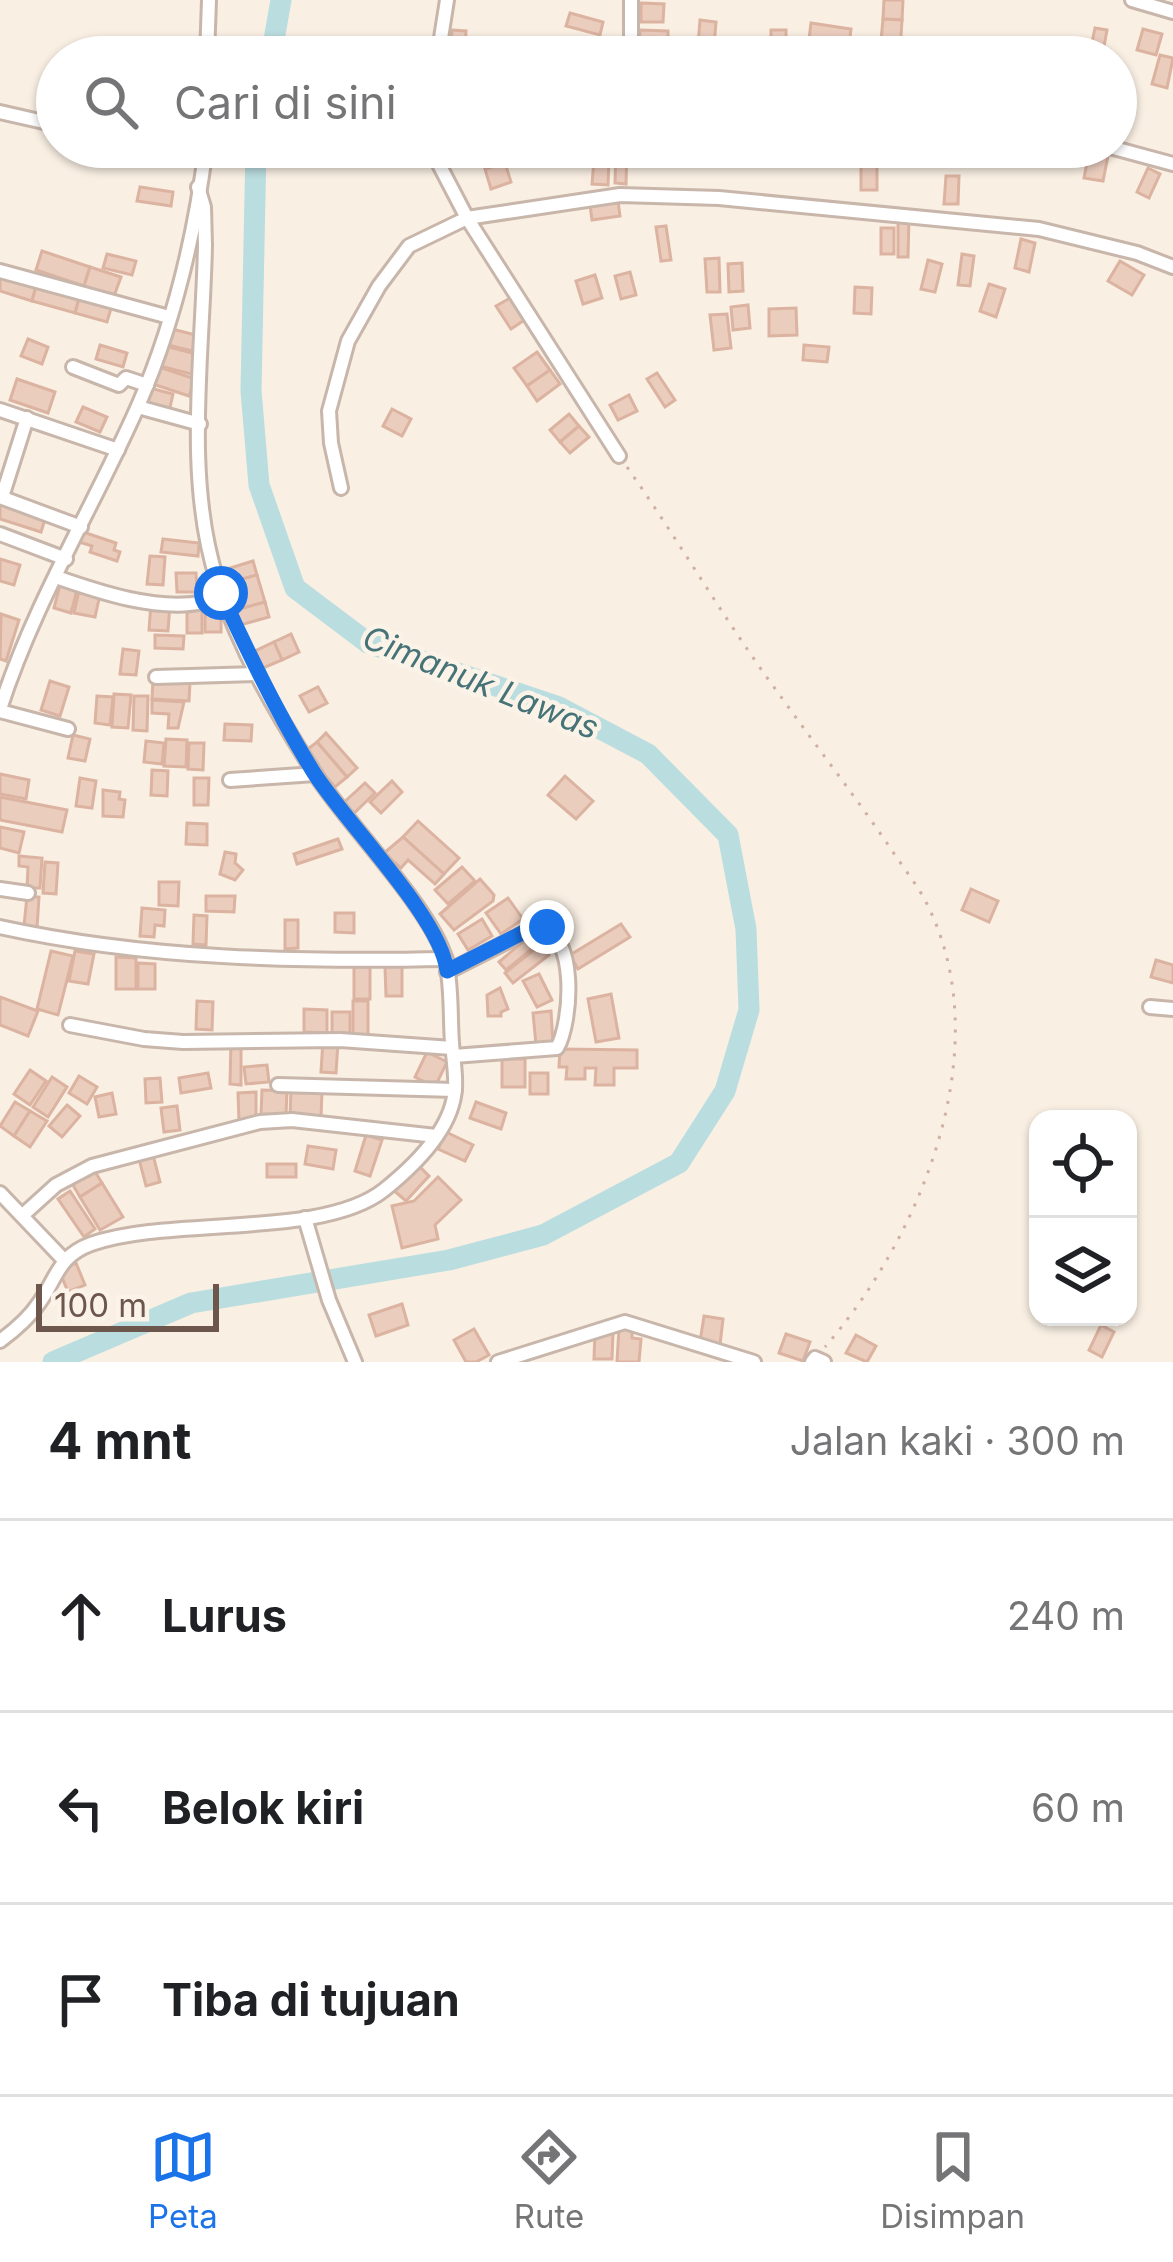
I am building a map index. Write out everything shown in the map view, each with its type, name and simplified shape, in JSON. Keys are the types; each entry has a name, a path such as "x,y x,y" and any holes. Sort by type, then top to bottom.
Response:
{"street":[{"path":"208,36 209,0"},
{"path":"441,36 447,0"},
{"path":"631,0 631,36"},
{"path":"1132,0 1173,12"},
{"path":"0,112 36,120"},
{"path":"1137,154 1173,164"},
{"path":"68,728 0,710 16,658 66,559 75,524 111,448 137,407 137,382 169,316 202,168"},
{"path":"441,168 467,218 619,455"},
{"path":"0,1341 39,1303 64,1258 89,1245 128,1234 304,1218 365,1201 383,1191 436,1136 449,1114 455,1090 446,965 427,925 315,774 258,674 215,574 199,499 205,245 198,187"},
{"path":"341,488 329,411 348,341 379,286 409,246 467,218 620,195 719,198 1040,229 1173,267"},
{"path":"0,271 169,316"},
{"path":"73,367 119,385 137,382"},
{"path":"137,407 200,424"},
{"path":"0,410 111,448"},
{"path":"27,418 1,497 75,524"},
{"path":"0,534 66,559"},
{"path":"56,577 131,597 189,604 205,601 215,574"},
{"path":"156,677 258,674"},
{"path":"230,780 315,774"},
{"path":"0,889 28,893"},
{"path":"0,927 71,942 188,953 446,965 538,926 559,936 566,953 565,1027 556,1048 453,1052 340,1040 183,1042 70,1025"},
{"path":"1150,1007 1173,1009"},
{"path":"278,1085 455,1090"},
{"path":"23,1214 56,1185 92,1166 260,1122 292,1120 436,1136"},
{"path":"0,1193 64,1258"},
{"path":"304,1218 315,1261 355,1362"},
{"path":"498,1362 625,1322 754,1362"}],"path":[{"path":"619,455 765,674 833,763 926,902 947,971 956,1020 955,1062 949,1103 933,1154 894,1249 817,1361"}],"building":[{"path":"884,0 903,0 902,20 883,19"},
{"path":"641,3 664,4 663,22 641,22"},
{"path":"570,13 603,22 600,35 566,26"},
{"path":"883,19 902,20 901,36 881,36"},
{"path":"700,20 716,22 715,36 699,36"},
{"path":"811,23 851,29 850,36 809,36"},
{"path":"1143,29 1162,34 1156,55 1137,50"},
{"path":"640,30 668,31 668,36 640,36"},
{"path":"1160,55 1173,58 1167,88 1152,84"},
{"path":"507,168 511,182 491,189 485,169"},
{"path":"593,168 609,168 608,185 592,184"},
{"path":"615,168 626,168 626,184 615,183"},
{"path":"861,168 877,168 877,190 861,190"},
{"path":"1086,168 1106,168 1103,181 1084,178"},
{"path":"1148,168 1160,174 1149,198 1137,192"},
{"path":"946,176 959,176 958,204 944,204"},
{"path":"140,187 173,192 171,206 137,201"},
{"path":"618,201 620,216 592,220 590,205"},
{"path":"898,217 909,217 908,257 898,257"},
{"path":"666,226 671,260 661,261 656,227"},
{"path":"881,228 894,228 894,254 881,254"},
{"path":"1021,239 1035,243 1029,272 1015,268"},
{"path":"42,251 90,267 84,286 36,270"},
{"path":"107,254 136,261 132,275 103,268"},
{"path":"962,254 974,256 970,286 958,285"},
{"path":"719,258 720,292 707,292 705,259"},
{"path":"928,260 942,264 935,292 921,289"},
{"path":"1120,261 1144,275 1132,295 1108,281"},
{"path":"742,263 743,291 729,292 728,264"},
{"path":"90,267 121,277 114,296 84,286"},
{"path":"630,272 636,295 621,299 615,276"},
{"path":"0,273 37,283 32,301 0,291"},
{"path":"595,275 602,298 583,304 576,281"},
{"path":"37,283 80,295 75,313 32,301"},
{"path":"989,284 1005,289 996,317 980,311"},
{"path":"855,287 872,288 871,314 854,313"},
{"path":"80,295 112,305 107,322 75,313"},
{"path":"512,297 526,319 511,329 496,306"},
{"path":"748,305 750,328 733,330 731,307"},
{"path":"796,308 797,335 769,336 769,309"},
{"path":"727,314 731,348 714,350 710,315"},
{"path":"172,329 196,335 192,351 168,345"},
{"path":"28,339 48,347 42,364 21,356"},
{"path":"100,345 127,353 123,367 96,359"},
{"path":"804,345 829,347 827,362 803,360"},
{"path":"165,346 200,355 195,375 160,366"},
{"path":"537,352 550,370 527,386 514,368"},
{"path":"159,367 195,379 189,396 153,384"},
{"path":"550,370 560,384 537,401 527,386"},
{"path":"657,373 675,400 665,407 647,379"},
{"path":"17,379 55,392 48,413 10,400"},
{"path":"150,388 173,394 169,412 145,406"},
{"path":"629,395 637,411 618,420 610,405"},
{"path":"83,407 107,417 100,432 76,422"},
{"path":"392,409 411,419 402,436 383,426"},
{"path":"569,414 579,426 560,442 550,430"},
{"path":"579,426 589,437 570,453 560,442"},
{"path":"0,501 46,516 41,532 0,519"},
{"path":"80,531 116,543 117,561 90,552 92,546 76,541"},
{"path":"163,539 199,543 198,556 161,552"},
{"path":"150,556 165,557 163,585 147,584"},
{"path":"0,559 20,565 14,585 0,581"},
{"path":"253,561 257,575 228,583 224,570"},
{"path":"176,573 196,573 197,592 177,592"},
{"path":"257,575 265,602 236,610 228,583"},
{"path":"61,581 78,586 71,613 54,608"},
{"path":"80,586 101,590 95,617 74,613"},
{"path":"265,602 269,617 240,625 236,610"},
{"path":"151,603 170,604 168,631 149,630"},
{"path":"202,604 202,633 187,633 187,605"},
{"path":"205,609 221,609 221,632 205,632"},
{"path":"1,614 19,620 6,661 0,659"},
{"path":"291,634 299,652 282,660 274,642"},
{"path":"155,635 184,636 183,649 155,648"},
{"path":"274,642 282,660 263,668 255,651"},
{"path":"123,649 139,651 136,675 120,674"},
{"path":"153,680 190,682 189,701 152,699"},
{"path":"50,681 69,687 60,716 41,710"},
{"path":"318,687 327,703 309,712 300,696"},
{"path":"114,694 131,695 128,728 112,727"},
{"path":"97,696 113,697 110,725 95,723"},
{"path":"134,696 148,696 147,731 133,730"},
{"path":"152,700 184,702 178,728 168,728 169,714 152,713"},
{"path":"225,724 252,725 251,741 224,740"},
{"path":"326,733 357,768 347,777 317,742"},
{"path":"73,735 90,739 85,761 68,758"},
{"path":"166,739 187,740 186,767 164,766"},
{"path":"146,741 164,743 162,764 144,762"},
{"path":"317,742 347,777 335,787 304,752"},
{"path":"189,743 204,743 203,770 188,769"},
{"path":"152,770 168,771 167,796 151,795"},
{"path":"0,774 29,780 26,799 0,794"},
{"path":"565,776 593,801 576,819 548,795"},
{"path":"80,778 96,781 92,808 76,806"},
{"path":"194,778 209,778 208,805 194,805"},
{"path":"392,781 402,792 381,813 370,802"},
{"path":"365,783 375,793 351,816 341,805"},
{"path":"103,790 120,792 119,799 125,800 123,817 103,816"},
{"path":"0,797 67,810 62,832 0,820"},
{"path":"418,821 459,858 444,874 403,837"},
{"path":"187,823 207,824 207,845 186,844"},
{"path":"0,827 24,832 19,853 0,848"},
{"path":"403,837 444,874 435,884 408,860 401,868 384,853"},
{"path":"338,839 342,849 297,864 294,854"},
{"path":"225,852 236,854 235,863 243,870 235,880 220,874"},
{"path":"19,856 42,858 40,888 27,888 28,867 19,866"},
{"path":"45,862 58,863 56,894 43,893"},
{"path":"462,867 475,881 448,904 435,890"},
{"path":"480,879 494,895 493,901 454,930 440,914"},
{"path":"159,882 179,882 178,906 159,905"},
{"path":"971,889 998,901 989,922 962,910"},
{"path":"27,896 39,897 37,928 24,926"},
{"path":"206,896 235,896 234,912 206,911"},
{"path":"508,898 523,919 501,934 486,913"},
{"path":"142,908 165,910 164,926 155,925 154,937 140,936"},
{"path":"335,913 354,913 354,933 335,932"},
{"path":"194,915 207,916 206,945 193,944"},
{"path":"482,919 492,936 468,950 458,934"},
{"path":"285,920 298,920 298,948 285,949"},
{"path":"621,924 630,937 578,969 570,955"},
{"path":"532,934 539,943 506,970 499,962"},
{"path":"540,945 549,955 513,983 505,973"},
{"path":"51,951 73,956 58,1015 37,1009"},
{"path":"75,951 94,954 88,984 69,981"},
{"path":"116,957 136,958 136,989 116,989"},
{"path":"1156,960 1173,965 1173,983 1151,977"},
{"path":"138,963 155,964 155,989 138,989"},
{"path":"402,966 402,996 386,996 385,967"},
{"path":"354,967 370,967 370,999 354,999"},
{"path":"539,974 552,1000 537,1007 523,981"},
{"path":"500,988 508,1009 501,1016 488,1016 487,995"},
{"path":"611,994 619,1038 596,1042 588,999"},
{"path":"0,997 38,1011 28,1036 0,1025"},
{"path":"197,1001 213,1002 212,1030 196,1029"},
{"path":"353,1001 368,1001 368,1035 353,1035"},
{"path":"304,1009 327,1010 327,1033 304,1032"},
{"path":"551,1011 553,1044 536,1045 533,1013"},
{"path":"332,1012 350,1012 350,1033 332,1033"},
{"path":"323,1040 338,1042 336,1073 321,1072"},
{"path":"231,1042 241,1042 241,1085 230,1084"},
{"path":"560,1049 637,1050 637,1068 614,1068 614,1085 595,1085 596,1068 585,1068 585,1079 566,1079 567,1067 559,1067"},
{"path":"427,1052 447,1062 435,1087 415,1077"},
{"path":"502,1059 525,1059 525,1087 502,1087"},
{"path":"267,1065 269,1082 246,1084 244,1067"},
{"path":"30,1070 46,1081 30,1105 14,1094"},
{"path":"208,1073 211,1088 181,1093 179,1078"},
{"path":"530,1073 548,1073 548,1094 530,1094"},
{"path":"79,1076 97,1087 87,1104 69,1093"},
{"path":"52,1077 67,1087 48,1117 33,1107"},
{"path":"160,1078 162,1102 146,1103 145,1079"},
{"path":"291,1089 322,1090 321,1118 290,1117"},
{"path":"262,1090 287,1091 286,1115 261,1114"},
{"path":"256,1092 256,1120 239,1121 238,1093"},
{"path":"112,1093 116,1114 99,1117 95,1097"},
{"path":"15,1102 30,1111 14,1136 0,1126"},
{"path":"476,1102 506,1113 501,1129 470,1118"},
{"path":"67,1105 80,1116 62,1137 49,1126"},
{"path":"177,1106 180,1130 164,1132 161,1108"},
{"path":"30,1111 47,1121 30,1147 14,1136"},
{"path":"446,1132 473,1145 465,1161 438,1149"},
{"path":"366,1135 382,1140 370,1176 355,1171"},
{"path":"308,1146 336,1150 333,1169 305,1164"},
{"path":"152,1151 160,1182 146,1186 138,1155"},
{"path":"416,1163 429,1176 406,1201 392,1189"},
{"path":"267,1164 296,1164 296,1177 267,1177"},
{"path":"92,1167 102,1183 80,1197 70,1180"},
{"path":"438,1177 461,1200 435,1225 438,1239 402,1248 392,1206 414,1201"},
{"path":"102,1183 123,1217 100,1230 80,1197"},
{"path":"70,1191 95,1229 84,1237 58,1199"},
{"path":"76,1263 85,1285 68,1292 59,1270"},
{"path":"402,1304 408,1325 376,1336 369,1315"},
{"path":"704,1316 723,1319 720,1345 700,1342"},
{"path":"1101,1326 1114,1332 1102,1357 1089,1350"},
{"path":"619,1328 632,1329 632,1338 641,1339 639,1362 617,1362"},
{"path":"474,1329 489,1355 466,1362 454,1340"},
{"path":"595,1332 613,1333 612,1359 594,1359"},
{"path":"786,1334 810,1342 803,1361 779,1353"},
{"path":"856,1335 876,1346 867,1362 846,1353"}],"waterway":[{"name":"Cimanuk Lawas","path":"275,36 281,0"},
{"name":"Cimanuk Lawas","path":"53,1362 191,1303 449,1260 543,1235 679,1163 725,1091 749,1010 746,929 728,835 648,754 559,707 368,643 295,588 259,485 251,391 256,168"}],"route":[{"path":"221,593 270,699 326,790 427,925 446,959 447,971 532,928 547,927"}]}
